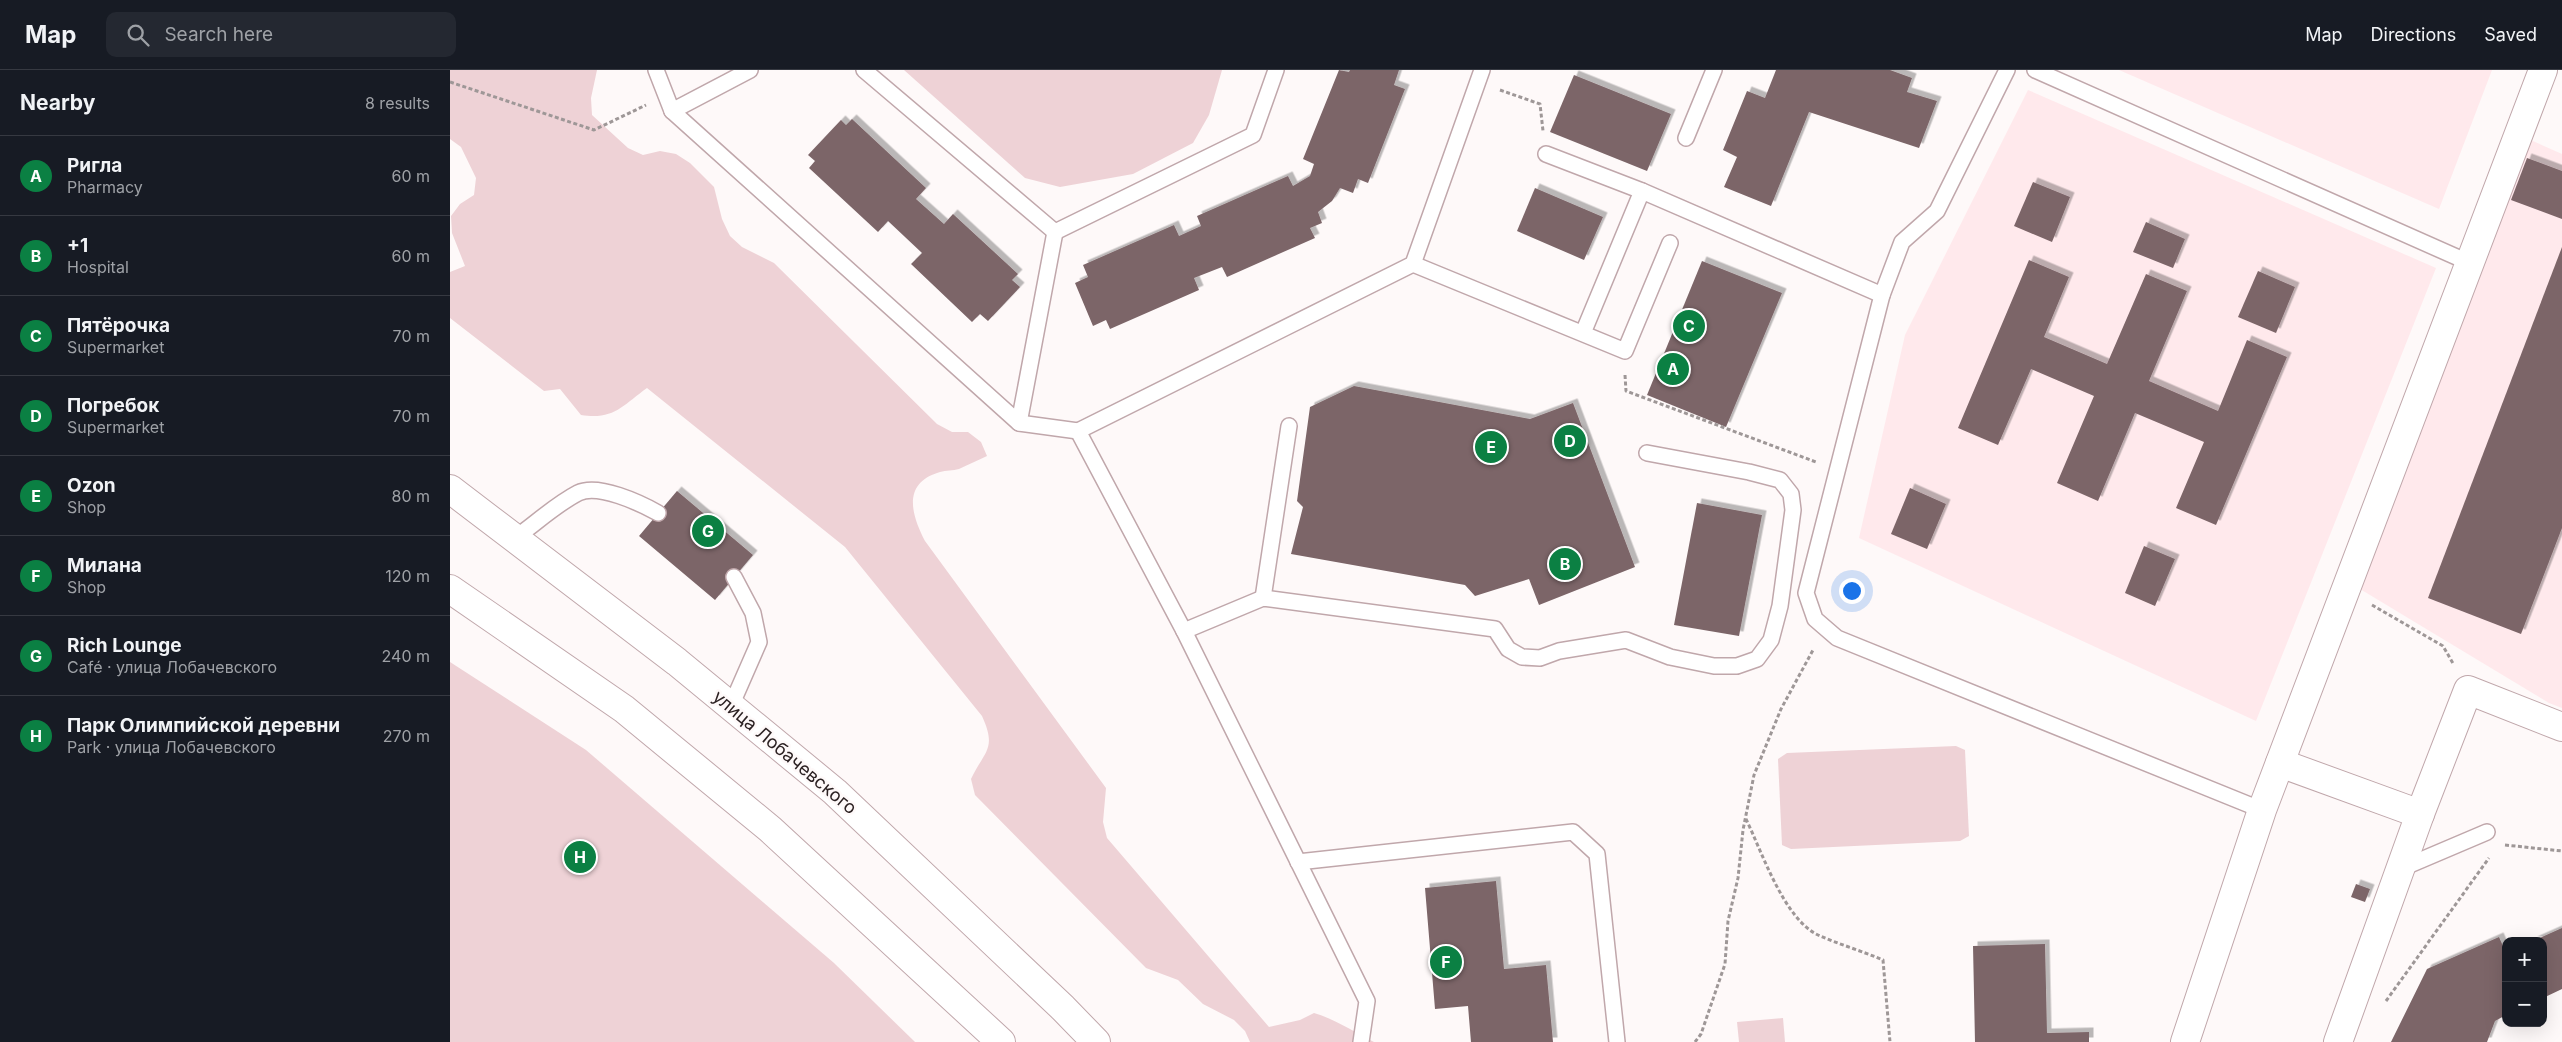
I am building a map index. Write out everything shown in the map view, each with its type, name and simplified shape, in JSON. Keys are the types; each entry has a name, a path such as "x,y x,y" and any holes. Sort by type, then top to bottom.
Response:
{"street":[{"path":"2185,1042 2262,810 2543,70"},
{"name":"улица Лобачевского","path":"450,489 731,706 835,792 1096,1042"},
{"path":"450,589 624,709 770,829 1001,1042"},
{"path":"2338,1042 2420,814 2468,690 2562,727"},
{"path":"2280,763 2420,814"}],"lane":[{"path":"656,70 672,111 1019,423 1078,431 1413,264 1480,76"},
{"path":"672,111 750,70"},
{"path":"864,70 1055,232"},
{"path":"1055,232 1253,136 1276,70"},
{"path":"1686,138 1714,70"},
{"path":"2007,70 1937,211 1902,242 1882,295 1806,593 1815,619 1837,638 2262,810"},
{"path":"2035,70 2470,263"},
{"path":"1546,154 1642,192 1882,295"},
{"path":"1583,333 1642,192"},
{"path":"1019,423 1055,232"},
{"path":"1413,264 1624,351 1670,243"},
{"path":"1263,598 1289,426"},
{"path":"1078,431 1184,631 1367,1001 1361,1042"},
{"path":"1184,631 1263,598 1495,629 1508,649 1522,657 1540,658 1559,651 1626,640 1670,657 1714,666 1738,666 1757,658 1771,640 1780,606 1793,510 1791,494 1780,480 1749,472 1647,453"},
{"path":"514,538 579,492 597,491 620,496 658,513"},
{"path":"731,706 759,642 753,613 734,577"},
{"path":"1298,862 1573,832 1597,854 1617,1042"},
{"path":"2400,869 2488,832"}],"path":[{"path":"1480,76 1540,104 1546,154"},
{"path":"450,82 594,130 648,104 672,111"},
{"path":"1624,351 1626,391 1837,471"},
{"path":"2346,590 2443,646 2468,690"},
{"path":"1695,1042 1701,1034 1725,964 1728,921 1738,878 1754,775 1781,709 1825,628"},
{"path":"1746,819 1790,909 1804,926 1818,935 1883,960 1890,1042"},
{"path":"2498,844 2562,851"},
{"path":"2385,1002 2493,852"}],"shaded area":[{"path":"450,70 597,70 591,98 592,115 628,148 643,155 660,151 676,154 690,163 714,187 722,219 730,236 742,247 774,263 937,424 952,432 968,432 981,442 987,456 959,469 940,472 928,477 920,484 913,500 916,520 925,541 1106,788 1103,822 1107,838 1269,1027 1300,1020 1314,1013 1337,1022 1374,1042 1250,1042 1245,1031 1234,1020 1203,1004 1178,980 1146,968 975,795 971,779 985,755 989,743 989,736 982,716 845,547 647,388 624,406 610,413 592,416 581,415 560,389 544,391 450,318 450,272 465,266 452,233 451,216 460,204 474,195 476,178 461,147 450,139"},
{"path":"904,70 1222,70 1209,115 1193,143 1133,174 1060,187 1025,178"},
{"path":"2119,70 2492,70 2439,209"},
{"path":"2028,90 2436,268 2256,721 1859,538 1905,335"},
{"path":"2526,138 2562,154 2562,708 2549,703 2360,589"},
{"path":"450,662 586,750 834,963 915,1042 450,1042"},
{"path":"1956,746 1965,750 1969,836 1960,841 1791,849 1782,845 1778,759 1787,753"},
{"path":"1783,1018 1785,1042 1739,1042 1737,1022"}],"building":[{"path":"1339,70 1349,72 1350,70 1399,70 1394,85 1405,89 1368,183 1358,179 1353,193 1340,188 1332,201 1318,212 1322,223 1310,228 1315,238 1227,277 1222,267 1194,278 1199,290 1110,329 1106,320 1093,326 1075,283 1088,277 1083,265 1174,225 1179,236 1201,226 1197,216 1288,176 1293,186 1310,176 1314,164 1303,159"},
{"path":"1776,70 1890,70 1912,78 1907,92 1937,101 1919,148 1809,112 1771,206 1724,187 1737,157 1723,150 1747,91 1765,98"},
{"path":"1574,75 1671,114 1647,171 1550,132"},
{"path":"852,119 926,188 916,199 944,224 953,214 1018,274 1012,280 1020,287 988,321 980,314 972,322 911,264 922,253 888,221 878,232 809,168 815,161 808,155 841,120 846,125"},
{"path":"2527,158 2562,171 2562,219 2511,200"},
{"path":"2033,182 2070,197 2052,242 2014,226"},
{"path":"1535,188 1603,217 1584,260 1517,231"},
{"path":"2146,222 2185,239 2173,268 2133,252"},
{"path":"2562,247 2562,528 2521,634 2428,598"},
{"path":"2029,260 2069,277 2044,337 2107,364 2146,274 2187,291 2149,381 2218,411 2247,340 2287,357 2216,525 2176,508 2204,442 2135,413 2098,501 2057,483 2094,396 2031,369 1998,445 1958,428"},
{"path":"1702,261 1782,293 1726,427 1647,395"},
{"path":"2258,271 2295,287 2276,333 2238,317"},
{"path":"1354,386 1530,419 1573,403 1635,567 1539,605 1529,579 1475,596 1465,585 1291,554 1303,507 1297,501 1310,407"},
{"path":"1910,488 1946,504 1927,549 1891,534"},
{"path":"677,491 753,555 715,600 639,536"},
{"path":"1697,503 1762,515 1739,636 1674,625"},
{"path":"2144,546 2175,559 2155,606 2125,593"},
{"path":"1496,881 1504,969 1546,965 1553,1042 1471,1042 1468,1006 1435,1009 1425,888"},
{"path":"2356,884 2370,889 2365,902 2351,897"},
{"path":"2562,928 2562,989 2547,996 2547,937 2542,937"},
{"path":"2499,937 2502,944 2502,1017 2495,1021 2487,1042 2391,1042 2427,969"},
{"path":"2045,944 2047,1033 2089,1032 2089,1042 1975,1042 1973,946"}],"place":[{"name":"Пятёрочка","path":"1689,326"},
{"name":"Ригла","path":"1673,369"},
{"name":"Погребок","path":"1570,441"},
{"name":"Ozon","path":"1491,447"},
{"name":"Rich Lounge","path":"708,531"},
{"name":"+1","path":"1565,564"},
{"name":"Парк Олимпийской деревни","path":"580,857"},
{"name":"Милана","path":"1446,962"}]}
